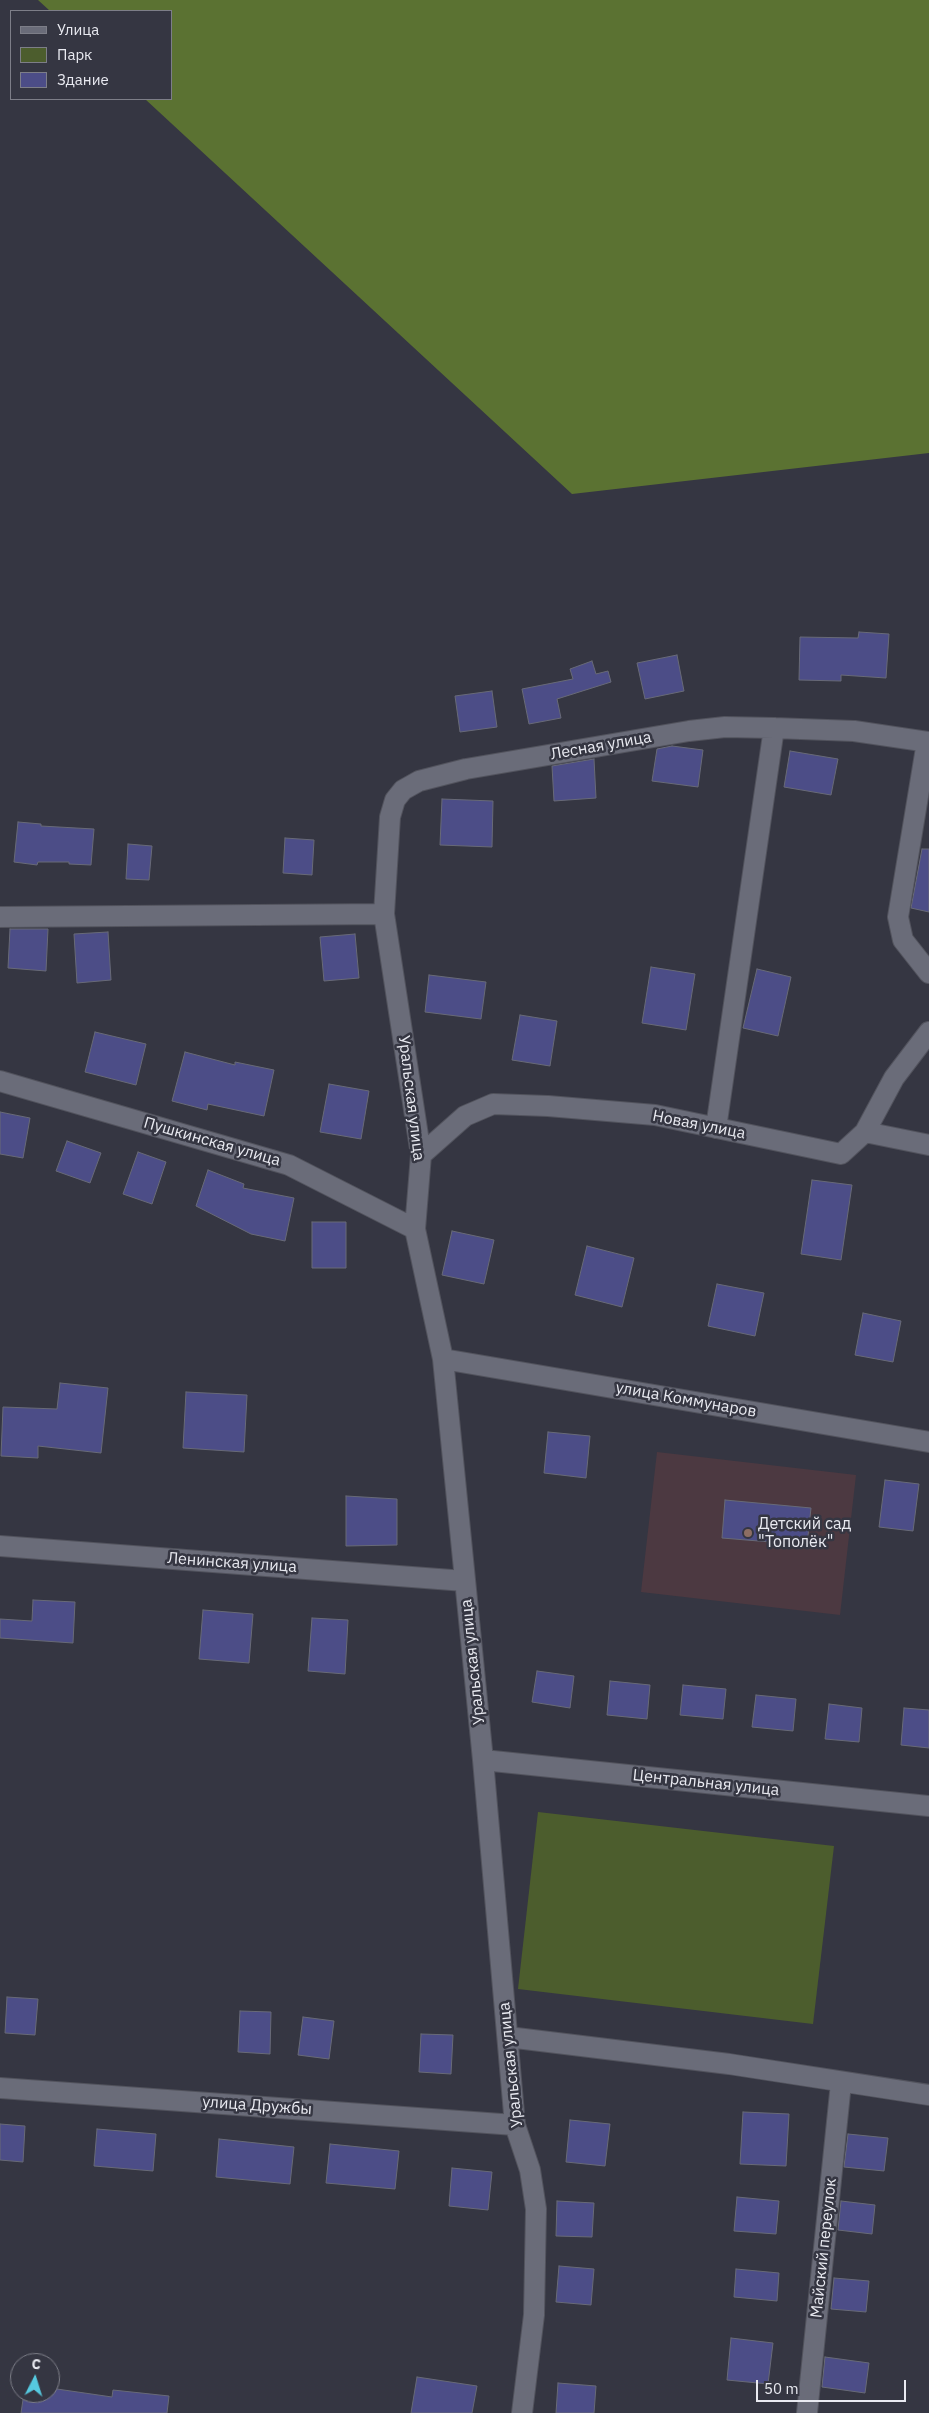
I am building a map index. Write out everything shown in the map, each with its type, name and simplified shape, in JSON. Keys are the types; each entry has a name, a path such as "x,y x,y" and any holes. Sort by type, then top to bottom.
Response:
{"street":[{"name":"Лесная улица","path":"384,914 390,817 395,800 403,790 419,781 466,769 688,731 725,727 854,732 928,742"},
{"path":"716,1128 774,728"},
{"path":"928,742 898,917 903,940 929,973"},
{"path":"0,917 384,914"},
{"name":"Уральская улица","path":"384,914 421,1155 415,1229 443,1359 483,1760 515,2125 530,2170 536,2209 534,2316 522,2413"},
{"name":"Новая улица","path":"421,1155 465,1116 493,1104 548,1106 655,1115 841,1154 865,1132 894,1078 929,1032"},
{"name":"Пушкинская улица","path":"0,1081 289,1165 415,1229"},
{"path":"865,1132 929,1145"},
{"name":"улица Коммунаров","path":"443,1359 929,1442"},
{"name":"Ленинская улица","path":"0,1546 465,1581"},
{"name":"Центральная улица","path":"483,1760 929,1806"},
{"path":"508,2037 729,2064 841,2083 929,2095"},
{"name":"Майский переулок","path":"807,2413 841,2083"},
{"name":"улица Дружбы","path":"0,2088 515,2125"}],"shaded area":[{"name":"Детский сад \"Тополёк\"","path":"657,1452 856,1475 840,1615 641,1592"}],"green space":[{"path":"38,0 929,0 929,453 572,494 146,100 172,100 172,10 49,10"},
{"path":"538,1812 834,1846 813,2024 518,1989"}],"building":[{"path":"859,632 889,634 886,678 841,675 841,681 799,680 800,637 858,638"},
{"path":"677,655 684,691 645,699 637,663"},
{"path":"592,661 596,674 608,671 611,682 557,699 561,718 529,724 522,689 573,679 570,669"},
{"path":"492,691 497,727 460,732 455,696"},
{"path":"672,746 703,750 698,787 652,781 657,749"},
{"path":"790,751 838,759 831,795 784,787"},
{"path":"594,759 596,798 554,801 552,766"},
{"path":"442,799 493,801 492,847 440,845"},
{"path":"18,822 41,824 41,826 94,829 91,865 69,864 69,862 38,862 37,865 14,862"},
{"path":"285,838 314,840 312,875 283,873"},
{"path":"128,844 152,846 149,880 126,879"},
{"path":"922,849 929,849 929,912 911,908"},
{"path":"10,929 48,929 46,971 8,968"},
{"path":"108,932 111,980 77,983 74,934"},
{"path":"355,934 359,978 324,981 320,937"},
{"path":"651,967 695,974 686,1030 642,1023"},
{"path":"757,969 791,977 778,1036 743,1028"},
{"path":"429,975 486,982 481,1019 425,1012"},
{"path":"520,1015 557,1021 550,1066 512,1060"},
{"path":"95,1032 146,1044 136,1085 85,1072"},
{"path":"185,1052 235,1065 235,1062 274,1070 264,1116 208,1104 207,1110 172,1101"},
{"path":"329,1084 369,1091 361,1139 320,1132"},
{"path":"0,1112 30,1118 23,1158 0,1154"},
{"path":"67,1141 101,1153 90,1183 56,1171"},
{"path":"138,1152 166,1162 152,1204 123,1194"},
{"path":"208,1170 244,1184 243,1188 294,1198 285,1241 251,1234 196,1206"},
{"path":"812,1180 852,1185 841,1260 801,1254"},
{"path":"312,1222 346,1222 346,1268 312,1268"},
{"path":"452,1231 494,1240 484,1284 442,1275"},
{"path":"587,1246 634,1258 622,1307 575,1295"},
{"path":"717,1284 764,1293 755,1336 708,1326"},
{"path":"863,1313 901,1321 893,1362 855,1355"},
{"path":"60,1383 108,1388 101,1453 38,1446 38,1458 1,1456 3,1407 57,1409"},
{"path":"186,1392 247,1395 244,1452 183,1448"},
{"path":"548,1432 590,1436 586,1478 544,1473"},
{"path":"885,1480 919,1484 913,1531 879,1527"},
{"path":"346,1496 397,1499 397,1545 346,1546"},
{"path":"725,1500 811,1508 807,1545 722,1538"},
{"path":"33,1600 75,1602 73,1643 0,1638 0,1619 32,1621"},
{"path":"203,1610 253,1614 249,1663 199,1659"},
{"path":"312,1618 348,1620 345,1674 308,1671"},
{"path":"537,1671 574,1676 570,1708 532,1702"},
{"path":"610,1681 650,1685 647,1719 607,1715"},
{"path":"683,1685 726,1689 723,1719 680,1715"},
{"path":"756,1695 796,1699 793,1731 752,1727"},
{"path":"829,1704 862,1708 859,1742 825,1739"},
{"path":"904,1708 929,1710 929,1748 901,1745"},
{"path":"7,1997 38,1999 35,2035 5,2033"},
{"path":"240,2011 271,2012 270,2054 238,2052"},
{"path":"303,2017 334,2021 329,2059 298,2055"},
{"path":"421,2034 453,2035 451,2074 419,2072"},
{"path":"743,2112 789,2114 786,2166 740,2164"},
{"path":"570,2120 610,2124 605,2166 566,2162"},
{"path":"0,2124 25,2126 23,2162 0,2160"},
{"path":"97,2129 156,2134 153,2171 94,2166"},
{"path":"848,2134 888,2138 884,2171 844,2167"},
{"path":"219,2139 294,2147 290,2184 216,2177"},
{"path":"330,2144 399,2151 395,2189 326,2183"},
{"path":"452,2168 492,2172 488,2210 449,2206"},
{"path":"737,2197 779,2201 776,2234 734,2231"},
{"path":"557,2201 594,2203 592,2237 556,2236"},
{"path":"841,2201 875,2205 872,2234 838,2230"},
{"path":"559,2266 594,2269 591,2305 556,2302"},
{"path":"736,2269 779,2273 777,2301 734,2297"},
{"path":"834,2278 869,2281 866,2312 831,2309"},
{"path":"731,2338 773,2343 768,2384 727,2380"},
{"path":"825,2357 869,2363 865,2393 822,2387"},
{"path":"417,2377 477,2386 472,2413 411,2413"},
{"path":"558,2383 596,2386 594,2413 556,2413"},
{"path":"60,2389 112,2397 113,2390 169,2396 167,2413 21,2413 22,2403 60,2403"}],"place":[{"name":"Детский сад \"Тополёк\"","path":"748,1533"}]}
